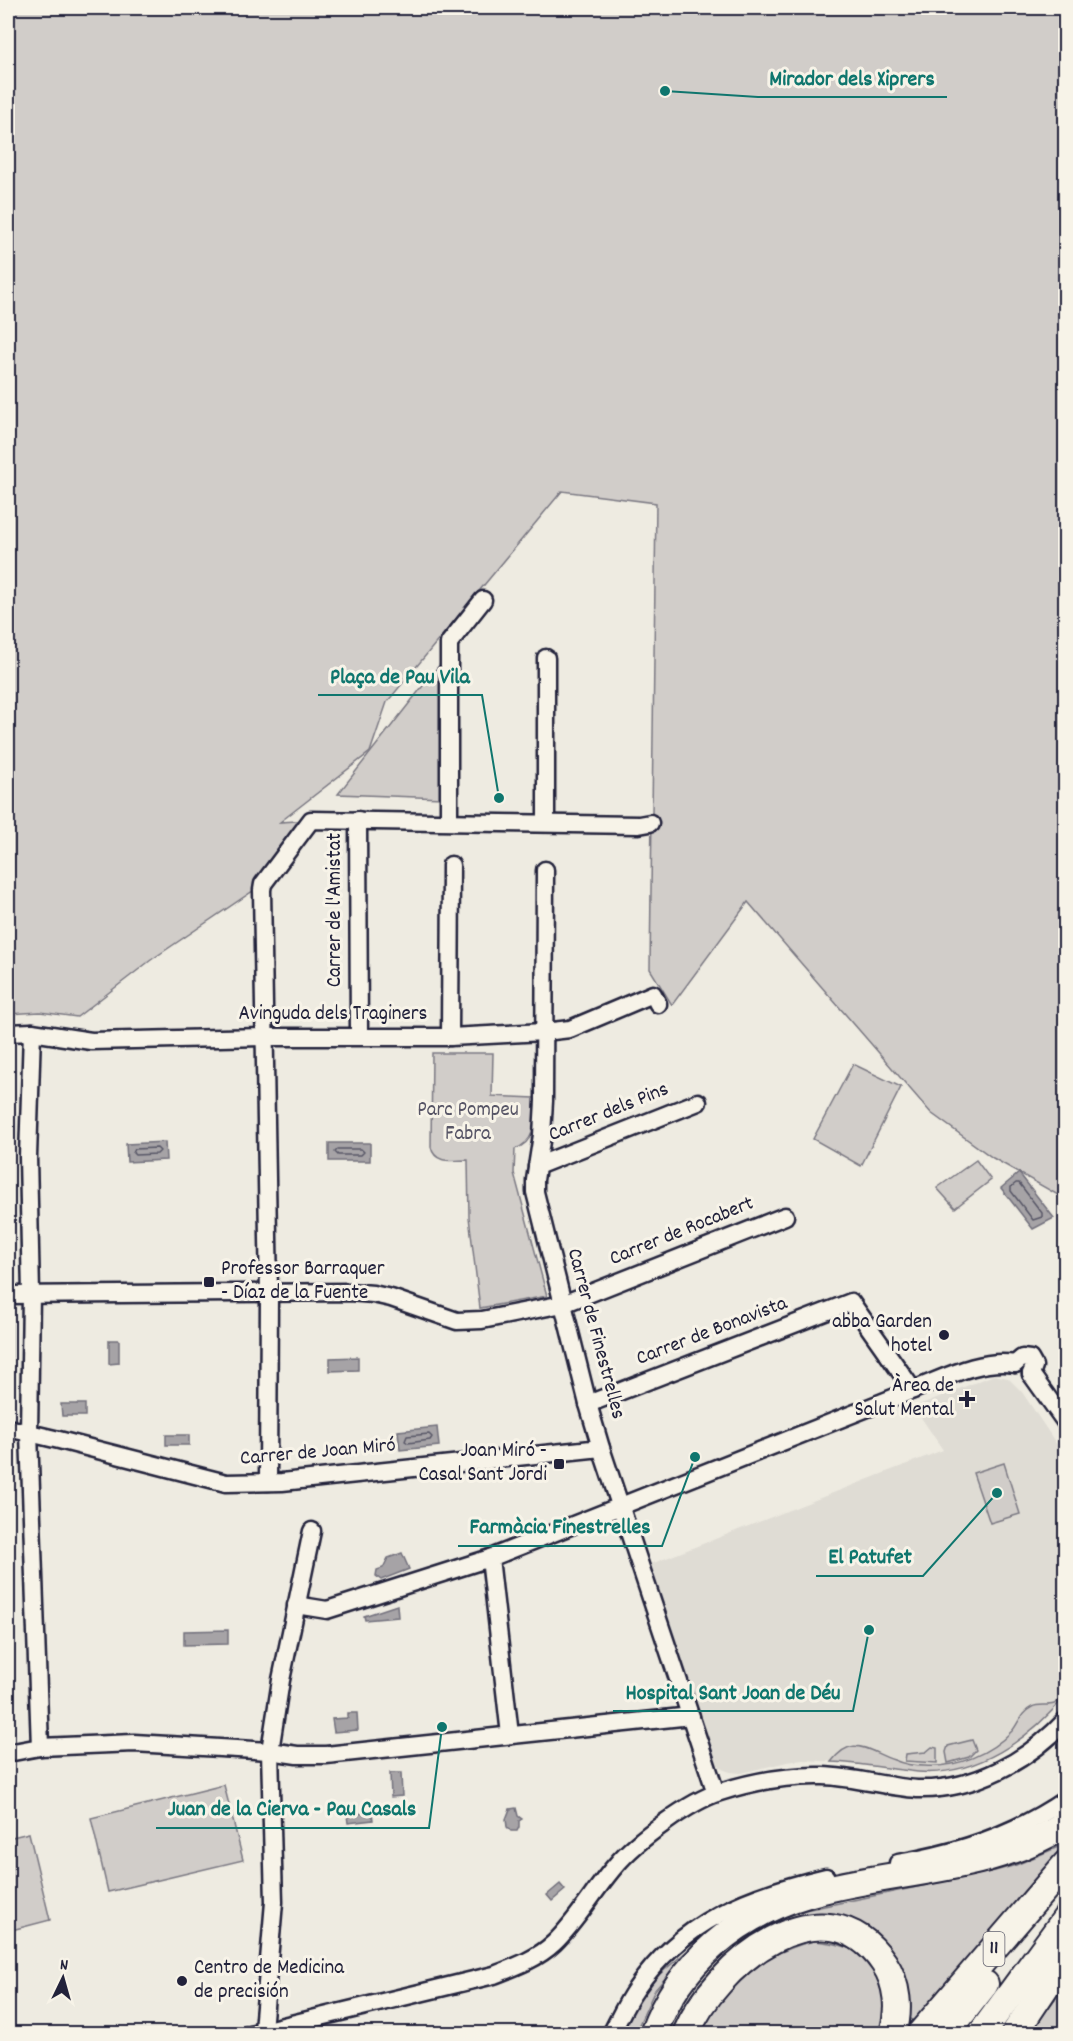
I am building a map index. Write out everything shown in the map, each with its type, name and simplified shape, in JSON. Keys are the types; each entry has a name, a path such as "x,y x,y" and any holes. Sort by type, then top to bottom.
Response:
{"highway":[{"path":"653,2034 672,1993 686,1973 724,1935 780,1903 812,1893 920,1873 1014,1850 1042,1839 1065,1824"},
{"name":"11","path":"920,2034 1065,1863"},
{"path":"863,1869 920,1873"},
{"path":"946,2034 1065,1876"},
{"path":"981,2034 1065,1918"},
{"path":"686,2034 705,1998 719,1981 743,1959 791,1931 819,1927 842,1930 854,1935 875,1950 891,1976 897,1999 893,2034"},
{"path":"1015,2034 1065,1956"},
{"path":"1015,2034 1065,1977"}],"street":[{"path":"449,821 449,644 483,600"},
{"path":"546,658 546,823"},
{"path":"267,1482 269,1294 263,884 311,820 639,825 650,823"},
{"name":"Carrer de l'Amistat","path":"358,820 358,1036"},
{"path":"450,1036 451,865"},
{"name":"Carrer de Finestrelles","path":"545,870 544,1101 535,1192 588,1404 716,1793"},
{"name":"Avinguda dels Traginers","path":"8,1033 32,1032 91,1041 450,1036 544,1032 570,1029 652,993"},
{"path":"32,1032 28,1157 31,1294 29,1433 40,1747"},
{"name":"Carrer dels Pins","path":"537,1166 698,1102"},
{"name":"Carrer de Rocabert","path":"8,1295 331,1292 373,1294 391,1298 439,1316 470,1322 563,1304 785,1215"},
{"name":"Carrer de Bonavista","path":"588,1404 851,1302 913,1389"},
{"path":"296,1605 327,1610 490,1558 913,1389 984,1365 1005,1362 1015,1364 1015,1370 1019,1375 1031,1374 1065,1423"},
{"name":"Carrer de Joan Miró","path":"8,1428 226,1483 267,1482 602,1448"},
{"path":"312,1531 281,1680 270,1751 274,1902 257,2032 494,1975 531,1960 554,1944 617,1863 667,1821 716,1793 797,1777 823,1776 915,1789 939,1789 963,1785 1011,1764 1036,1747 1065,1720"},
{"path":"490,1558 510,1735"},
{"path":"8,1753 40,1747 134,1743 270,1751 297,1755 326,1755 691,1716"},
{"path":"611,2034 636,1989 670,1948 700,1924 737,1904 790,1885 917,1860 980,1842 1022,1826 1065,1799"}],"shaded area":[{"path":"994,1375 1008,1378 1022,1392 1065,1457 1065,1696 1036,1728 1016,1742 969,1766 945,1771 920,1772 803,1760 741,1773 722,1769 712,1753 651,1564 943,1450 914,1407"}],"green space":[{"path":"8,8 1065,8 1065,1199 993,1158 931,1113 748,902 672,1005 650,969 656,503 562,491 387,702 370,752 280,822 311,820 263,884 151,960 77,1017 40,1012 8,1014"},
{"path":"444,659 442,798 338,794"},
{"name":"Parc Pompeu Fabra","path":"432,1053 493,1053 492,1096 535,1098 533,1128 528,1141 515,1149 514,1173 547,1296 480,1308 469,1217 468,1160 441,1159 436,1157 431,1147"},
{"path":"853,1064 901,1087 861,1166 813,1139"},
{"path":"976,1160 991,1180 955,1208 937,1188"},
{"path":"8,1312 11,1319 11,1404 8,1410"},
{"path":"1004,1463 1020,1514 990,1523 973,1473"},
{"path":"1065,1696 1051,1712 1019,1740 1000,1752 961,1768 940,1772 918,1772 831,1762 839,1753 853,1746 914,1765 937,1766 961,1762 983,1753 1003,1739 1028,1709 1054,1704"},
{"path":"972,1740 976,1750 969,1757 948,1763 946,1752 948,1746"},
{"path":"932,1747 937,1748 937,1763 905,1761 906,1754 926,1752"},
{"path":"224,1785 243,1860 108,1892 91,1818"},
{"path":"29,1833 50,1920 8,1931 8,1838"},
{"path":"1065,1844 914,2021 906,2016 859,1929 752,1938 715,1969 686,2004 674,2033 666,2034 681,2001 708,1967 770,1923 805,1910 995,1871 1016,1865"},
{"path":"814,1941 849,1948 858,1953 873,1968 884,2002 879,2033 697,2034 732,1984 740,1977 770,1957"},
{"path":"693,1946 655,1990 635,2033 618,2034 636,2001 655,1978"},
{"path":"1065,1986 1065,2033 1029,2033"}],"water":[{"path":"165,1142 166,1160 127,1162 126,1144"},
{"path":"329,1143 370,1143 370,1161 329,1161"},
{"path":"1019,1173 1054,1218 1033,1229 1001,1188"},
{"path":"109,1340 119,1340 119,1363 109,1364"},
{"path":"358,1357 358,1370 330,1371 330,1358"},
{"path":"61,1404 85,1404 85,1416 62,1416"},
{"path":"437,1427 439,1446 400,1450 398,1431"},
{"path":"166,1435 189,1435 189,1445 166,1445"},
{"path":"402,1553 409,1569 381,1580 376,1576 377,1570 383,1568 388,1558"},
{"path":"397,1605 398,1617 365,1620 364,1616"},
{"path":"228,1630 228,1644 184,1645 184,1631"},
{"path":"348,1713 357,1713 358,1730 334,1732 332,1719 348,1718"},
{"path":"390,1773 401,1773 402,1796 391,1797"},
{"path":"516,1808 518,1816 522,1819 519,1821 517,1831 511,1831 507,1827 506,1819 510,1809"},
{"path":"372,1812 373,1820 348,1823 347,1815"},
{"path":"560,1884 565,1890 552,1901 547,1895"}],"place":[{"name":"Mirador dels Xiprers","path":"665,91"},
{"name":"Plaça de Pau Vila","path":"499,798"},
{"name":"Professor Barraquer - Díaz de la Fuente","path":"209,1282"},
{"name":"abba Garden hotel","path":"944,1335"},
{"name":"Àrea de Salut Mental","path":"967,1399"},
{"name":"Farmàcia Finestrelles","path":"695,1457"},
{"name":"Joan Miró - Casal Sant Jordi","path":"559,1464"},
{"name":"El Patufet","path":"997,1493"},
{"name":"Hospital Sant Joan de Déu","path":"869,1630"},
{"name":"Juan de la Cierva - Pau Casals","path":"442,1727"},
{"name":"Centro de Medicina de precisión","path":"182,1981"}]}
